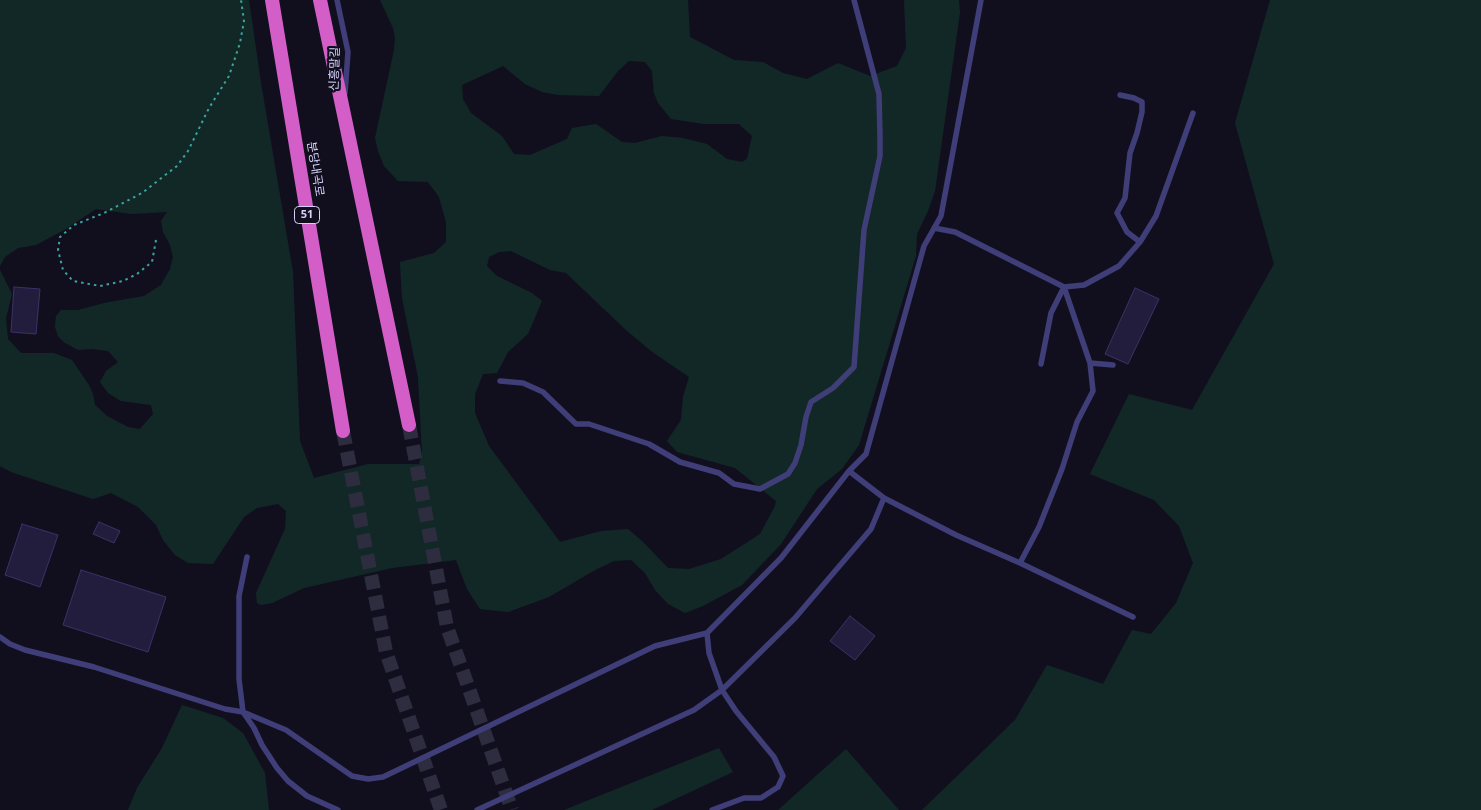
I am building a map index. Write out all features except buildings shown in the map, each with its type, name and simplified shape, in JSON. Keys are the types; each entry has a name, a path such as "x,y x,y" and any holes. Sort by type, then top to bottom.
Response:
{"highway":[{"name":"분당내곡로","path":"272,0 343,431"},
{"path":"320,0 409,426"}],"lane":[{"name":"신흥말길","path":"337,0 348,52 343,110"},
{"path":"500,381 523,383 543,392 576,424 589,424 649,444 680,462 719,473 734,484 760,489 788,474 795,464 801,446 811,402 834,388 854,367 864,230 880,156 880,136 878,94 854,0"},
{"path":"0,636 10,644 25,650 94,667 224,709 243,712 286,730 352,776 368,779 383,777 655,646 707,633 781,558 849,471 866,454 924,246 941,216 981,0"},
{"path":"1120,95 1142,102 1142,112 1130,153 1125,198 1117,213 1127,232 1140,242"},
{"path":"934,228 955,232 1064,287 1084,285 1119,266 1140,242 1156,216 1193,113"},
{"path":"1020,563 1039,526 1062,469 1077,422 1093,391 1090,363 1064,287"},
{"path":"1041,364 1051,313 1064,287"},
{"path":"1090,363 1113,365"},
{"path":"849,471 884,498 956,535 1133,617"},
{"path":"477,810 694,710 722,690 795,618 871,529 884,498"},
{"path":"247,557 239,596 239,679 243,712 254,728 262,745 288,781 307,796 338,810"},
{"path":"707,633 708,653 722,690 736,711 774,757 783,776 778,787 761,798 744,798 712,810"}],"path":[{"path":"156,240 152,262 137,274 124,281 100,286 73,281 63,270 58,250 60,238 74,225 104,213 142,193 177,166 188,151 209,108 230,76 240,43 244,21 241,0"}],"green space":[{"path":"0,0 249,0 293,272 300,441 314,478 368,464 419,464 422,453 418,377 402,298 400,262 434,253 446,242 446,222 439,197 428,182 398,181 384,166 378,151 375,138 395,38 393,28 380,0 688,0 690,37 734,60 763,62 783,73 807,79 838,63 870,76 897,66 906,48 904,0 959,0 960,12 935,191 917,234 916,256 859,445 842,469 817,489 781,544 742,585 703,606 685,613 668,604 655,590 645,573 631,560 614,561 549,597 508,612 480,609 467,589 456,560 392,568 304,588 272,603 261,605 257,603 256,593 285,529 286,511 278,504 257,508 244,517 213,564 188,563 175,555 163,540 156,525 138,507 111,493 93,499 11,472 0,466 0,270 12,294 6,318 8,339 21,353 54,353 72,360 89,385 95,405 107,416 128,427 140,429 153,414 151,405 121,401 108,393 100,382 106,371 118,362 108,351 78,350 65,343 58,336 55,327 56,316 61,310 78,310 144,296 161,285 170,269 173,257 170,245 163,232 161,221 167,212 131,214 96,209 66,229 36,245 18,248 5,257 0,266","holes":["629,61 645,62 652,71 654,93 658,103 671,119 704,124 739,124 752,136 747,159 742,162 727,159 707,144 683,138 662,136 635,143 622,142 596,124 572,128 567,139 530,155 514,154 502,136 471,113 463,99 462,85 503,66 525,84 542,92 558,95 599,96 618,71","511,251 550,270 566,273 626,330 651,351 689,377 683,397 681,420 667,441 677,452 735,468 776,501 760,534 721,559 689,569 668,568 628,529 601,531 560,542 489,446 475,413 475,394 483,374 497,373 508,352 528,334 542,301 532,293 497,276 487,266 489,257 499,252"]},
{"path":"1270,0 1481,0 1481,810 922,810 1015,720 1047,665 1103,684 1132,630 1151,634 1176,603 1193,563 1179,526 1154,500 1090,474 1129,394 1192,410 1274,264 1235,123"},
{"path":"182,705 223,718 243,733 265,773 269,810 128,810 137,788 162,748"},
{"path":"719,748 733,772 652,810 564,810"},
{"path":"846,749 899,810 778,810"}],"tunnel":[{"path":"409,425 447,627 512,810"},
{"path":"343,431 386,652 441,810"}]}
